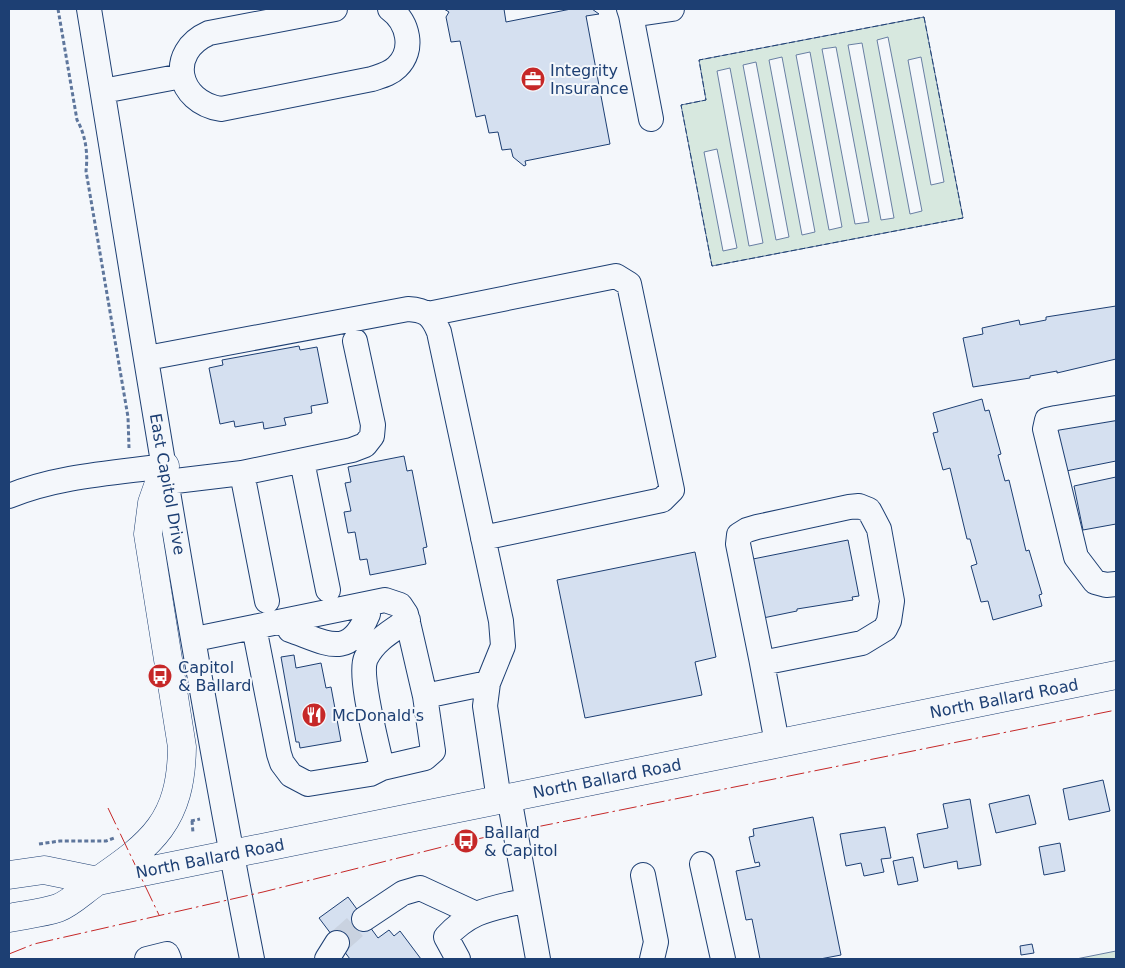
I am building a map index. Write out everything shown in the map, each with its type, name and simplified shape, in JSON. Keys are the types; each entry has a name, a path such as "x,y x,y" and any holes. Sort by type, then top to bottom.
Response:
{"main road":[{"path":"98,881 127,862 154,836 168,817 180,782 182,748 148,534 152,504 166,474"},
{"name":"North Ballard Road","path":"9,875 44,870 98,881 1116,675"},
{"name":"North Ballard Road","path":"9,918 59,908 98,881"}],"street":[{"name":"East Capitol Drive","path":"89,9 194,639 252,959"},
{"path":"335,9 209,33 200,37 189,47 182,60 182,76 188,91 197,101 208,107 221,109 372,79 397,67 407,51 407,33 398,14 390,9"},
{"path":"651,119 630,12 672,9"},
{"path":"103,91 182,76"},
{"path":"428,314 616,276 629,284 672,490 662,500 483,538"},
{"path":"147,358 408,309 423,310 433,318 439,332 501,621 503,646 488,683 485,706 538,959"},
{"path":"9,496 31,487 71,479 166,474 242,473 302,462 365,445 372,436 373,425 355,341"},
{"path":"1116,408 1047,420 1045,429 1076,557 1095,582 1106,585 1116,584"},
{"path":"302,462 328,590"},
{"path":"242,473 267,601"},
{"path":"762,663 862,643 885,629 889,622 892,601 879,529 869,510 859,506 849,506 757,527 739,535 738,544 777,743"},
{"path":"194,639 385,600 404,612 425,696 433,751 425,758 382,768 370,774 354,778 308,784 300,780 286,770 278,754 254,627"},
{"path":"300,780 275,648 277,637 290,630 368,614 404,612"},
{"path":"382,768 364,681 364,665 379,640 404,612"},
{"path":"425,696 488,683"},
{"path":"702,864 723,959"},
{"path":"643,875 656,942 652,959"},
{"path":"364,919 403,893 420,888 474,913"},
{"path":"458,959 446,937 456,926 474,913 527,900"},
{"path":"147,959 167,954 169,959"}],"path":[{"path":"58,9 77,120 82,129 88,157 86,171 125,400 129,450"},
{"path":"192,821 193,833"},
{"path":"35,845 60,841 106,842 120,835"}],"shaded area":[{"path":"924,17 963,218 712,266 681,105 706,100 699,60","holes":["888,37 922,211 910,214 877,40","862,43 894,218 881,220 848,45","836,47 869,222 855,224 822,49","810,52 842,227 829,230 796,55","782,57 815,232 802,235 769,60","921,57 944,182 931,185 908,60","756,62 789,237 776,240 743,65","730,68 763,243 749,246 717,71","717,149 737,248 723,251 704,152"]},
{"path":"1116,951 1116,959 1076,959"}],"building":[{"name":"Integrity Insurance","path":"444,9 504,9 506,22 571,9 592,9 599,14 586,16 610,144 525,161 526,165 524,166 513,157 511,149 502,150 498,132 489,133 485,115 476,117 460,41 451,42 446,17 449,12"},
{"path":"1116,306 1116,359 1057,373 1057,371 1030,376 1030,378 973,387 963,338 983,334 982,328 1019,320 1020,325 1046,320 1046,317"},
{"path":"299,346 300,350 317,347 328,403 311,406 312,413 284,418 286,425 264,429 263,422 235,427 234,421 220,424 209,368 223,365 222,360"},
{"path":"982,399 985,411 989,410 1001,454 998,455 1005,481 1009,480 1026,551 1029,550 1042,594 1039,595 1042,606 993,620 988,601 981,602 971,566 977,564 970,539 967,539 950,468 943,470 933,433 938,432 933,413"},
{"path":"1116,415 1116,461 1066,471 1057,427"},
{"path":"404,456 407,471 412,470 427,547 423,548 426,564 370,575 367,559 360,560 355,532 348,533 344,512 351,511 345,483 351,482 348,467"},
{"path":"1116,477 1116,524 1083,530 1074,486"},
{"path":"848,540 859,596 852,597 853,600 797,609 797,611 763,618 753,559"},
{"path":"695,552 716,657 695,662 702,695 585,718 557,580"},
{"name":"McDonald's","path":"294,655 296,668 321,663 326,688 331,687 341,741 300,748 299,742 296,742 281,657"},
{"path":"1103,780 1110,811 1069,820 1063,789"},
{"path":"1029,795 1036,824 996,833 989,804"},
{"path":"970,799 981,865 958,869 957,861 924,868 917,834 948,828 943,804"},
{"path":"813,817 841,955 820,959 760,959 752,919 746,920 736,871 760,866 759,862 755,863 749,837 754,836 753,829"},
{"path":"885,827 891,858 881,859 884,872 864,876 861,863 846,866 840,834"},
{"path":"1060,843 1065,871 1044,875 1039,847"},
{"path":"913,857 918,881 898,885 893,861"},
{"path":"348,897 378,938 389,930 394,936 400,931 421,959 350,959 319,918"},
{"path":"1032,944 1034,953 1021,955 1020,946"}],"tunnel":[{"path":"337,943 364,919"}],"fence":[{"path":"924,17 963,218 712,266 681,105 706,100 699,60 924,17"}],"power":[{"path":"9,954 34,944 263,892 462,842 1116,710"},
{"path":"108,808 159,915"}],"place":[{"name":"Integrity Insurance","path":"533,79"},
{"name":"Capitol & Ballard","path":"160,676"},
{"name":"McDonald's","path":"314,715"},
{"name":"Ballard & Capitol","path":"466,841"}]}
